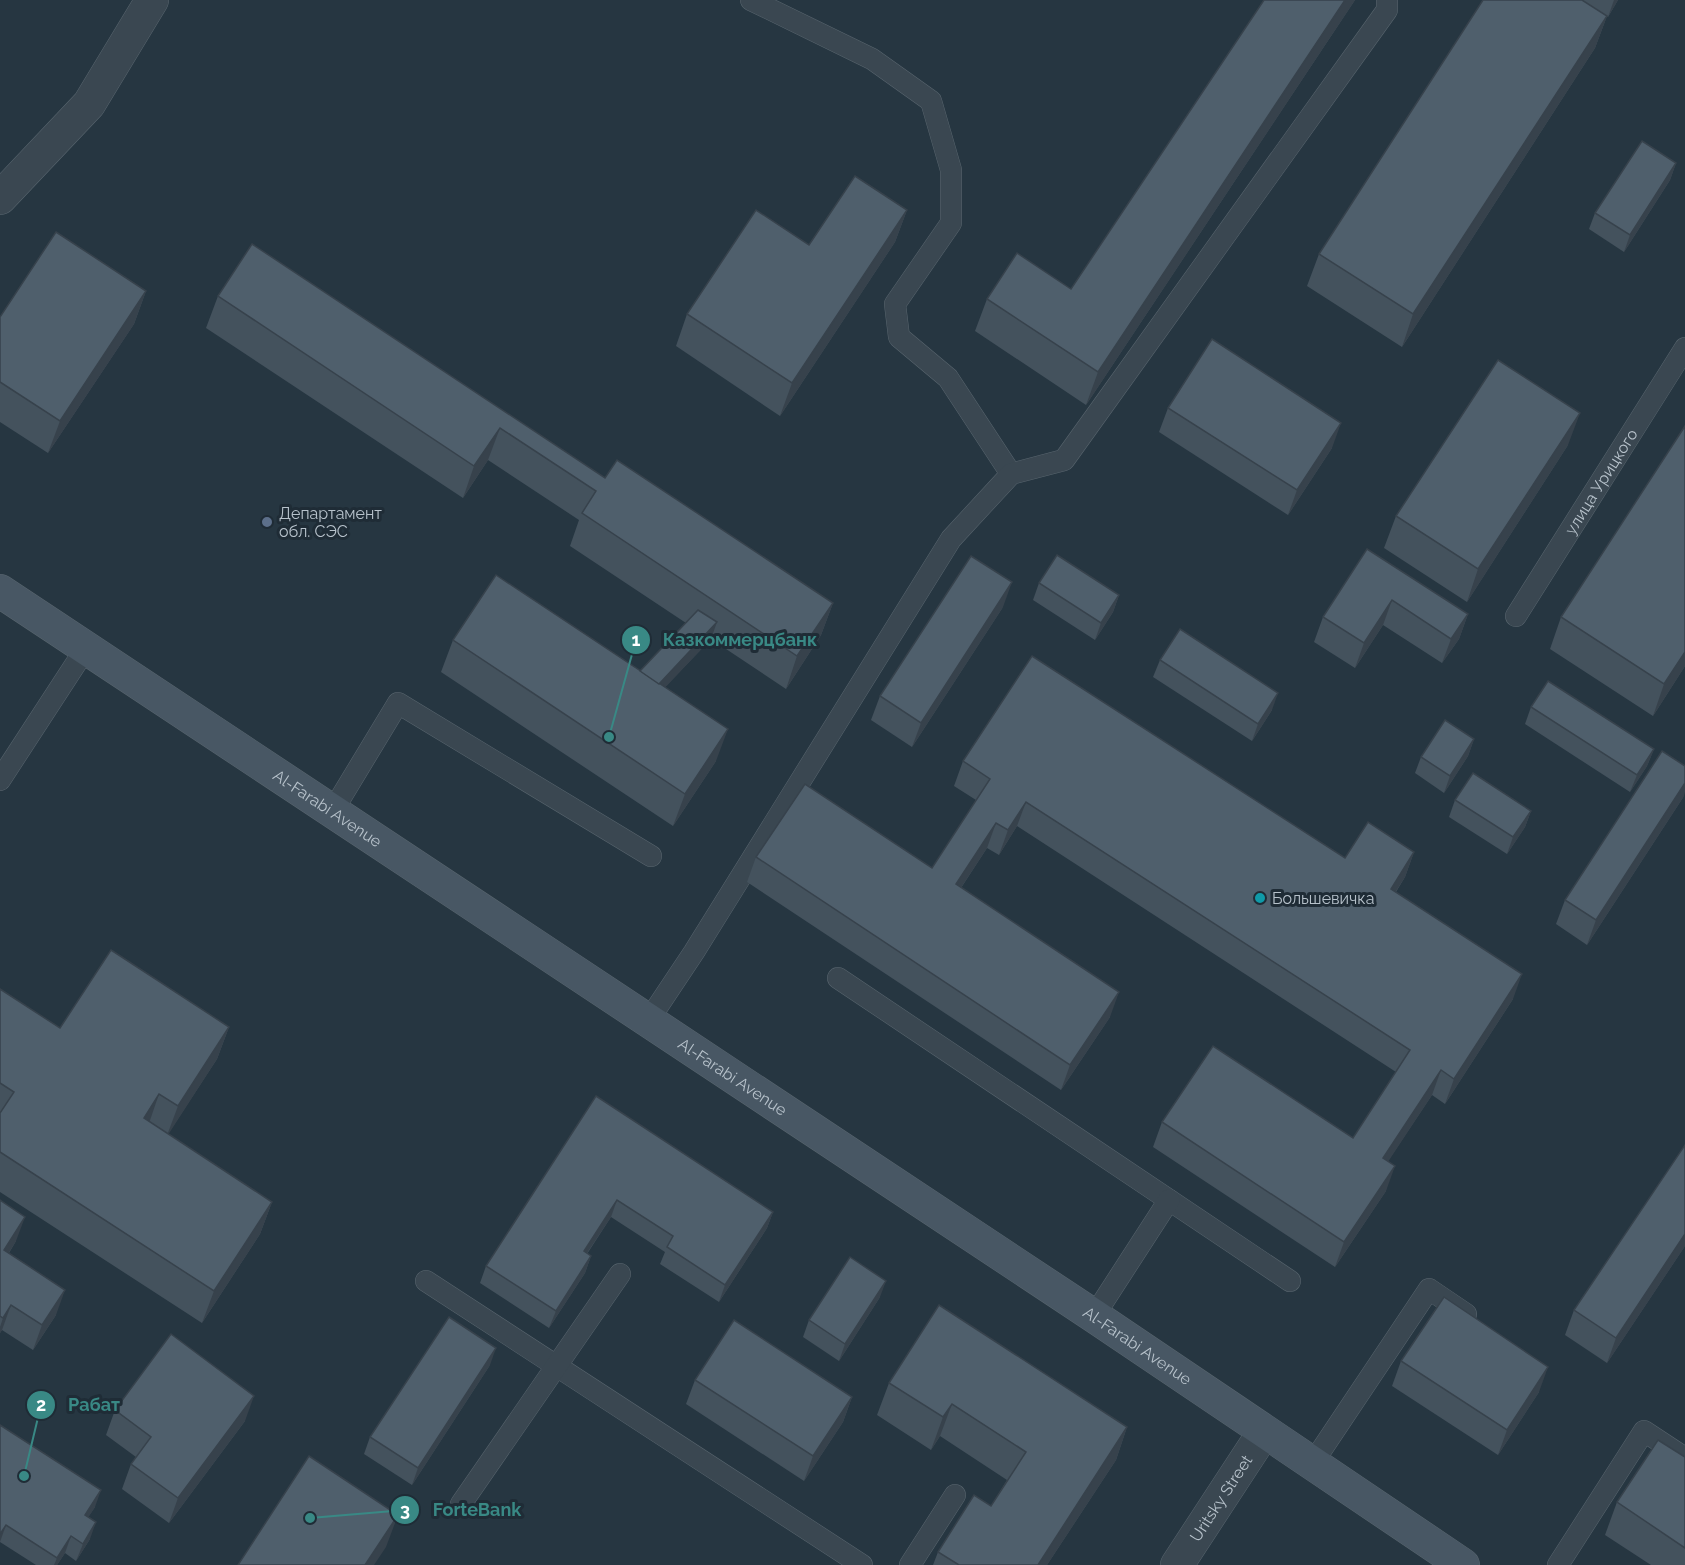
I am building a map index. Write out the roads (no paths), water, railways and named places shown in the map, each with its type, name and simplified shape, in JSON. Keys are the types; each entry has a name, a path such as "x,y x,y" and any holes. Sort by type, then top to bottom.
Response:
{"main road":[{"name":"Al-Farabi Avenue","path":"0,591 1094,1316 1463,1565"}],"street":[{"path":"0,198 89,104 152,0"},
{"name":"Uritsky Street","path":"1177,1565 1264,1432"}],"lane":[{"path":"752,0 872,59 931,101 951,170 951,223 895,304 899,336 948,378 1011,474"},
{"path":"648,1021 694,952 951,539 1011,474 1064,460 1387,9 1387,0"},
{"name":"улица Урицкого","path":"1516,616 1685,348"},
{"path":"0,780 86,648"},
{"path":"332,812 398,703 651,856"},
{"path":"838,978 1290,1281"},
{"path":"1094,1316 1169,1200"},
{"path":"460,1504 620,1274"},
{"path":"426,1281 862,1565"},
{"path":"1312,1464 1429,1289 1485,1326"},
{"path":"1558,1565 1644,1431 1685,1458"},
{"path":"909,1565 955,1495"}],"place":[{"name":"Департамент обл. СЭС","path":"267,522"},
{"name":"Казкоммерцбанк","path":"609,737"},
{"name":"Большевичка","path":"1260,898"},
{"name":"Рабат","path":"24,1476"},
{"name":"ForteBank","path":"310,1518"}]}
